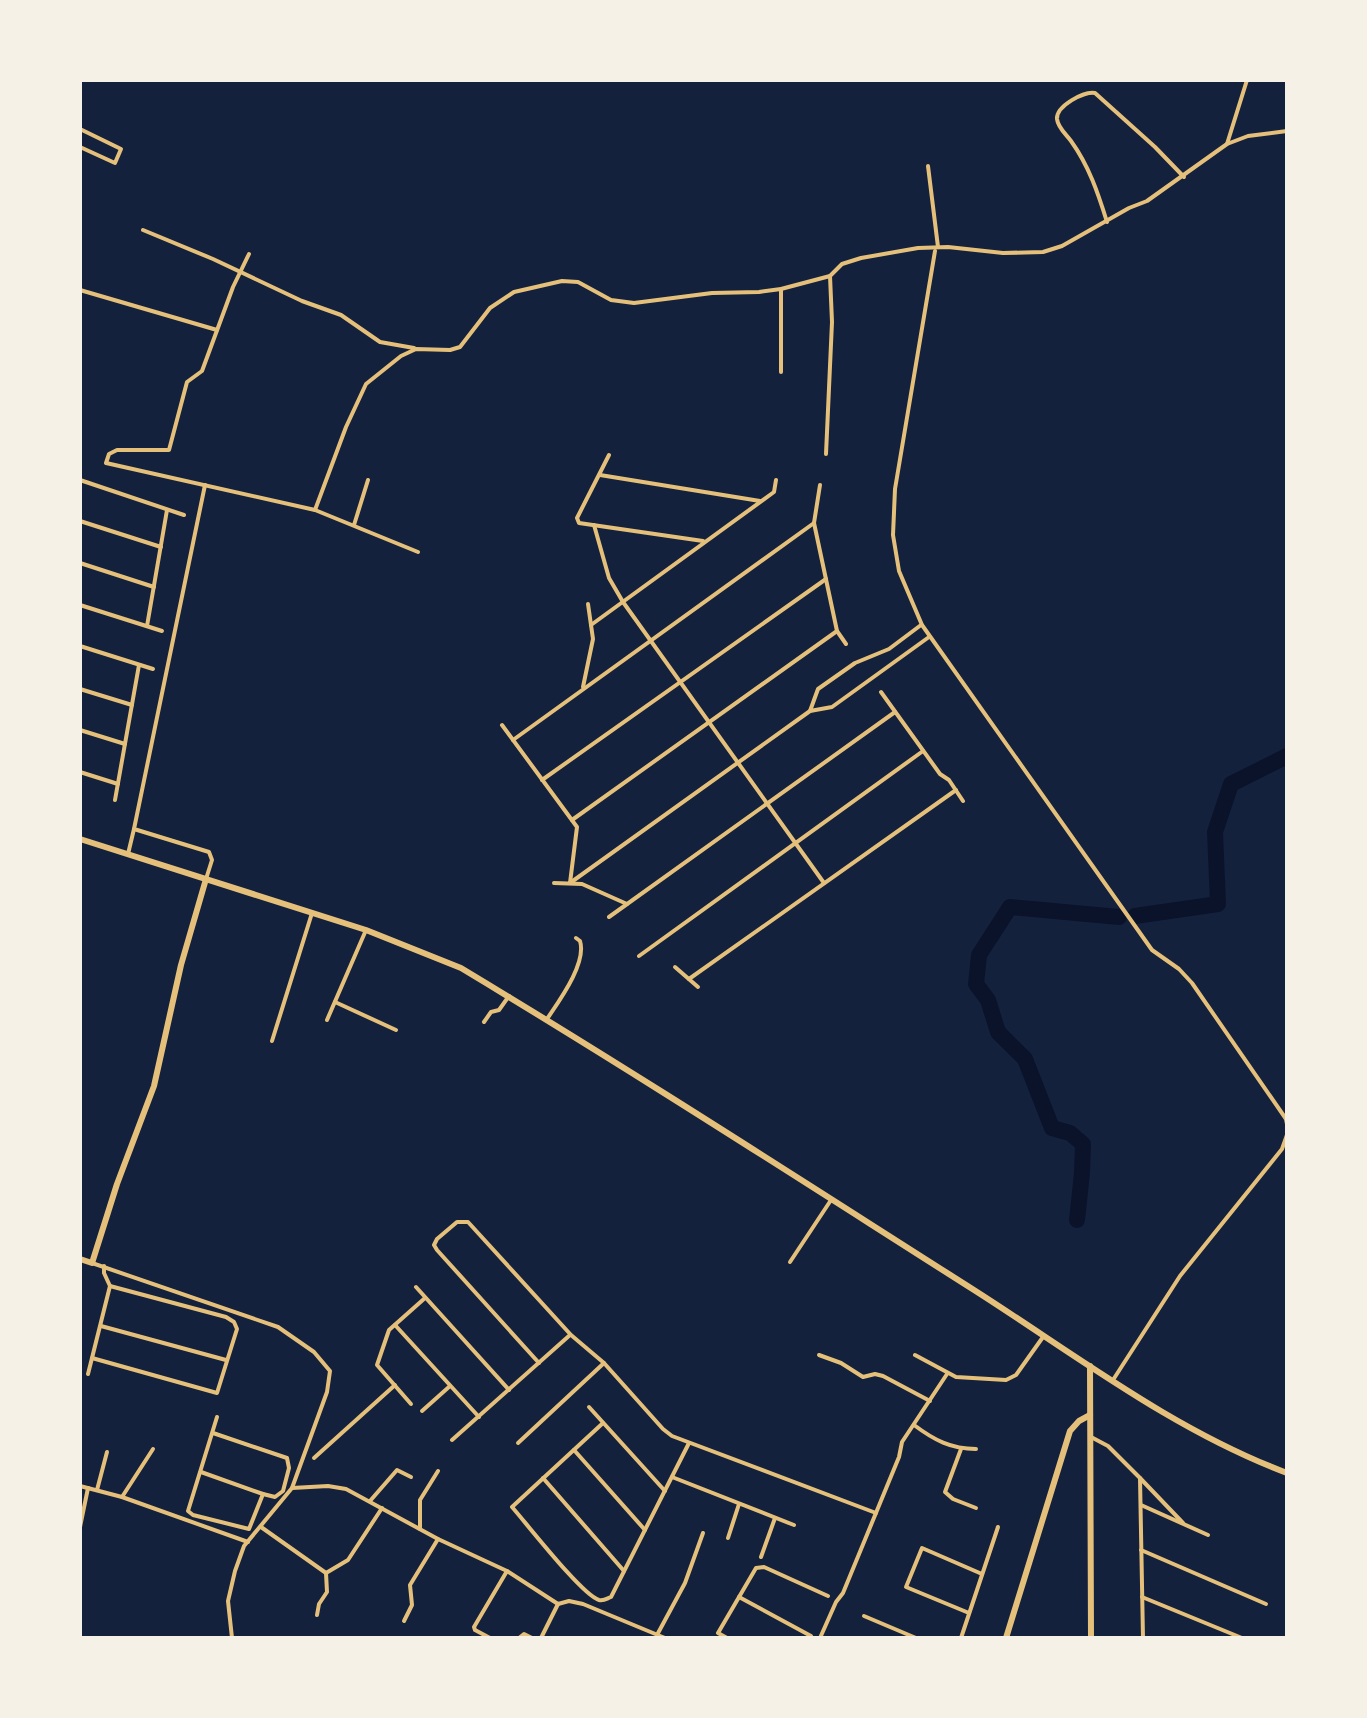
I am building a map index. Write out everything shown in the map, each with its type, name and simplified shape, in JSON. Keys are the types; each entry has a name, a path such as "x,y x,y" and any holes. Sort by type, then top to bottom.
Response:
{"street":[{"path":"1227,144 1247,80"},
{"path":"1107,222 1086,164 1059,125 1057,117 1059,110 1083,94 1095,93 1184,177"},
{"path":"80,129 121,149 115,163 81,149"},
{"path":"143,230 347,318 380,342 416,349 450,350 460,347 490,308 502,298 514,292 562,281 578,282 611,300 634,303 712,293 781,289 830,276 842,264 861,258 937,249 1043,252 1062,246 1184,177 1227,144 1248,136 1287,131"},
{"path":"928,166 937,249 895,489 893,535 899,571 922,625 1152,950 1179,969 1192,983 1287,1124"},
{"path":"249,254 201,372 187,382 169,450 117,450 109,454 106,463 315,510 418,552"},
{"path":"826,454 832,322 830,276"},
{"path":"781,289 781,372"},
{"path":"80,290 217,330"},
{"path":"315,510 346,427 366,384 401,356 416,349"},
{"path":"609,455 577,518 579,523 705,542"},
{"path":"600,475 762,501"},
{"path":"80,480 184,515"},
{"path":"354,525 368,480"},
{"path":"591,625 774,492 776,480"},
{"path":"128,854 205,485"},
{"path":"820,485 814,523 837,631 846,644"},
{"path":"147,626 167,510"},
{"path":"80,521 161,547"},
{"path":"513,740 814,523"},
{"path":"594,525 609,578 623,602 824,883"},
{"path":"80,563 154,587"},
{"path":"542,780 826,579"},
{"path":"583,690 593,639 588,604"},
{"path":"80,605 162,631"},
{"path":"810,711 818,689 855,663 889,649 922,625"},
{"path":"572,820 837,631"},
{"path":"570,883 810,711 832,707 930,636"},
{"path":"80,646 153,669"},
{"path":"115,800 139,665"},
{"path":"80,689 132,705"},
{"path":"881,692 963,801"},
{"path":"609,917 895,712"},
{"path":"502,725 577,827 570,883"},
{"path":"80,730 125,744"},
{"path":"639,956 923,751"},
{"path":"80,772 118,784"},
{"path":"689,979 956,790"},
{"path":"92,1263 117,1184 154,1086 181,965 212,860 209,852 134,829"},
{"path":"80,839 366,930 461,968 1045,1335 1170,1418 1222,1446 1287,1473"},
{"path":"554,883 582,884 627,904"},
{"path":"272,1041 312,913"},
{"path":"327,1020 366,930"},
{"path":"546,1021 577,965 582,948 576,938"},
{"path":"675,967 698,987"},
{"path":"484,1022 491,1012 499,1010 509,996"},
{"path":"335,1002 396,1030"},
{"path":"1113,1380 1180,1276 1282,1149 1287,1135"},
{"path":"790,1262 831,1200"},
{"path":"539,1363 434,1245 457,1222 468,1222 571,1335 604,1363 672,1436 876,1513"},
{"path":"80,1259 278,1327 314,1352 330,1371 327,1392 292,1488 248,1542 235,1571 228,1601 232,1638"},
{"path":"88,1374 110,1286 104,1266"},
{"path":"92,1358 215,1393 218,1392 237,1329 234,1322 226,1317 110,1286"},
{"path":"416,1287 509,1390"},
{"path":"411,1404 377,1365 389,1330 425,1298"},
{"path":"395,1325 479,1417"},
{"path":"101,1326 227,1361"},
{"path":"452,1440 571,1335"},
{"path":"915,1355 947,1374 988,1381 1012,1378 1045,1335"},
{"path":"819,1355 841,1363 863,1377 883,1376 930,1401"},
{"path":"518,1443 604,1363"},
{"path":"1090,1365 1091,1638"},
{"path":"820,1638 843,1593 899,1457 902,1442 947,1374"},
{"path":"314,1458 395,1385"},
{"path":"422,1411 450,1385"},
{"path":"589,1407 665,1491"},
{"path":"1006,1638 1070,1431 1090,1415"},
{"path":"217,1417 189,1512 249,1529 253,1536"},
{"path":"603,1423 512,1507 580,1585 604,1601 611,1597 689,1442"},
{"path":"914,1425 931,1438 961,1449 976,1449"},
{"path":"201,1472 275,1497 283,1491 289,1468 287,1458 213,1433"},
{"path":"1091,1437 1108,1446 1185,1525"},
{"path":"122,1497 153,1449"},
{"path":"961,1449 945,1492 953,1499 976,1508"},
{"path":"574,1450 645,1530"},
{"path":"97,1490 107,1452"},
{"path":"370,1501 397,1470 411,1477"},
{"path":"420,1529 420,1500 438,1471"},
{"path":"672,1477 794,1525"},
{"path":"543,1478 624,1571"},
{"path":"1140,1478 1143,1638"},
{"path":"80,1486 122,1497 248,1542"},
{"path":"292,1488 338,1486 438,1539 507,1571 558,1604 569,1601 583,1604 665,1638"},
{"path":"80,1527 88,1488"},
{"path":"249,1529 263,1494"},
{"path":"728,1538 739,1504"},
{"path":"1140,1505 1208,1535"},
{"path":"326,1573 348,1560 382,1508"},
{"path":"761,1557 775,1517"},
{"path":"261,1527 326,1573"},
{"path":"961,1638 998,1527"},
{"path":"657,1635 685,1583 703,1533"},
{"path":"404,1621 412,1605 410,1585 438,1539"},
{"path":"969,1613 906,1587 922,1548 982,1574"},
{"path":"1141,1550 1266,1604"},
{"path":"727,1638 718,1633 756,1568 761,1566 828,1596"},
{"path":"490,1638 474,1627 507,1571"},
{"path":"317,1615 319,1604 327,1592 326,1573"},
{"path":"739,1597 811,1636"},
{"path":"1142,1597 1242,1638"},
{"path":"541,1638 558,1604"},
{"path":"864,1616 916,1638"},
{"path":"519,1638 524,1634 532,1638"}],"waterway":[{"path":"1135,916 1218,904 1215,832 1231,784 1287,756"},
{"path":"1077,1220 1083,1144 1070,1133 1052,1128 1025,1059 998,1032 988,1000 976,984 979,955 1010,907 1119,917"}]}
